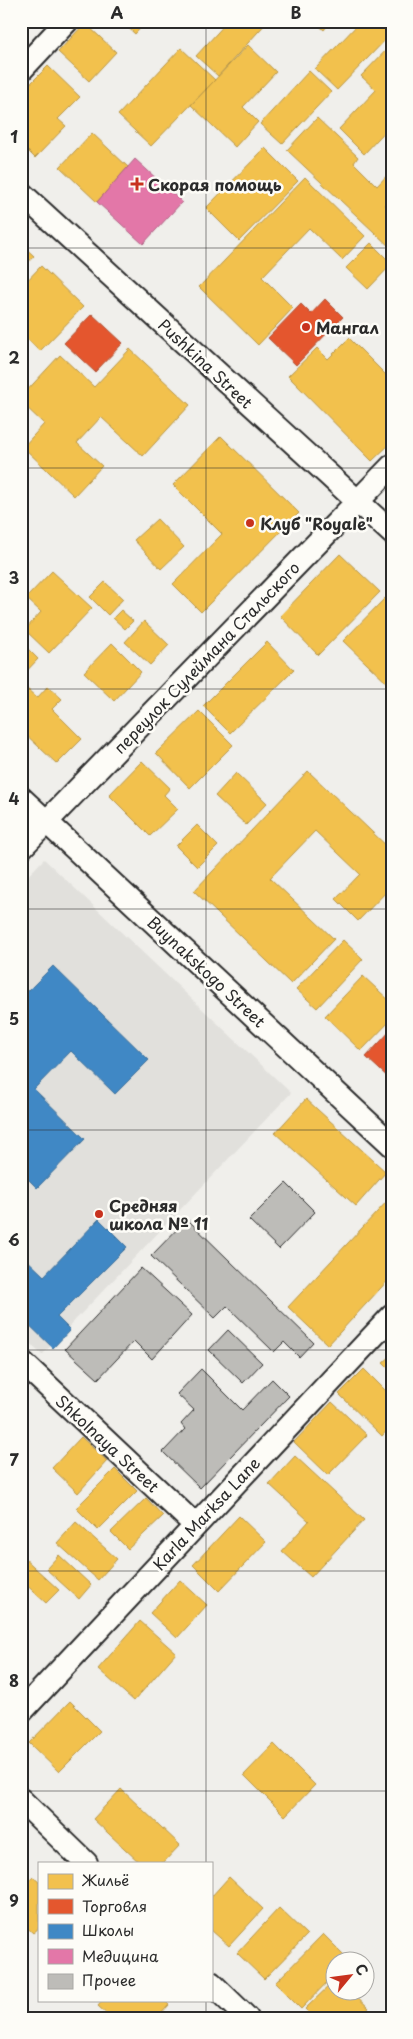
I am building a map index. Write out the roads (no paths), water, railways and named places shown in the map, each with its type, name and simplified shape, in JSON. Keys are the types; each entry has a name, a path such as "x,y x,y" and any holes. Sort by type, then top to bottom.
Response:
{"street":[{"path":"21,70 67,21"},
{"name":"Pushkina Street","path":"21,193 392,533"},
{"name":"переулок Сулеймана Стальского","path":"21,848 392,466"},
{"name":"Buynakskogo Street","path":"21,798 392,1145"},
{"name":"Karla Marksa Lane","path":"21,1712 392,1316"},
{"name":"Shkolnaya Street","path":"21,1361 195,1525"},
{"path":"21,1800 85,1862"},
{"path":"212,1984 247,2018"}],"place":[{"name":"Скорая помощь","path":"137,184"},
{"name":"Мангал","path":"306,327"},
{"name":"Клуб \"Royale\"","path":"250,523"},
{"name":"Средняя школа № 11","path":"99,1214"}]}
